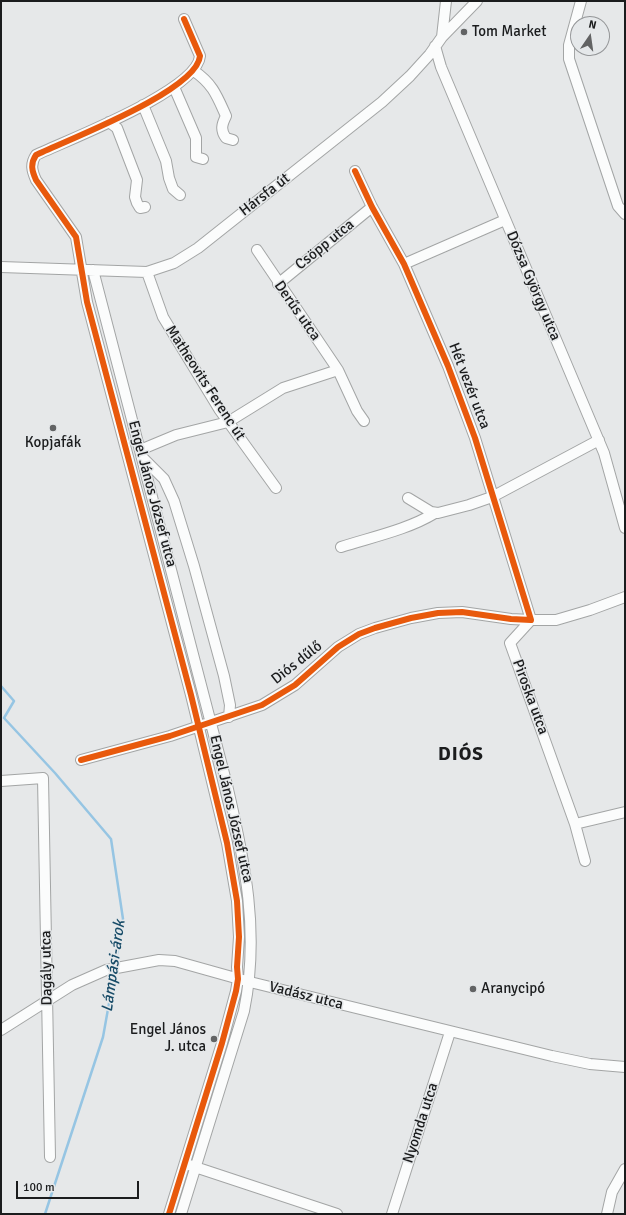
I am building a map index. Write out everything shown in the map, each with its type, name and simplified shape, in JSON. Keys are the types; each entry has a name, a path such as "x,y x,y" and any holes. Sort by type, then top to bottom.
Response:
{"street":[{"path":"442,37 446,1"},
{"name":"Hársfa út","path":"1,267 146,272 174,263 198,248 382,102 410,76 442,37 477,1"},
{"path":"581,1 569,45 569,59 618,206 625,214"},
{"path":"87,269 76,237 36,180 32,172 32,162 36,155 143,105 174,87 194,71 200,62 200,56 184,19"},
{"name":"Dózsa György utca","path":"435,46 441,67 599,440 625,528"},
{"path":"194,71 208,81 213,89 226,116 222,128 223,134 226,138 233,140"},
{"path":"174,87 196,138 196,157 203,159"},
{"path":"143,105 166,161 169,178 173,189 180,195"},
{"path":"109,122 117,128 137,180 135,196 137,203 140,208 145,207"},
{"name":"Hét vezér utca","path":"355,171 372,207 404,264 448,366 475,438 531,620"},
{"name":"Csöpp utca","path":"278,284 372,207"},
{"path":"404,264 505,220"},
{"name":"Derűs utca","path":"257,250 278,284 338,370 357,411 364,421"},
{"name":"Engel János József utca","path":"87,269 141,453 211,724 241,846 248,887 251,931 249,970 250,982 244,1011 181,1214"},
{"name":"Engel János József utca","path":"87,269 88,302 199,727 234,881 239,921 238,978 222,1044 169,1214"},
{"name":"Matheovits Ferenc út","path":"146,272 163,317 228,422 276,488"},
{"path":"229,717 230,705 224,676 194,566 174,501 164,479 141,453 176,435 228,422 283,388 338,370"},
{"path":"341,547 400,529 424,520 435,513 492,497 599,440"},
{"path":"408,498 417,505 435,513"},
{"path":"531,620 556,620 590,610 625,597"},
{"name":"Diós dűlő","path":"80,760 211,724 262,705 295,685 338,647 359,634 375,628 438,613 462,612 511,619 531,620"},
{"name":"Piroska utca","path":"531,620 510,643 576,824"},
{"name":"Dagály utca","path":"1,781 43,778 50,1157"},
{"path":"585,861 576,824 625,812"},
{"name":"Vadász utca","path":"1,1030 72,984 120,966 166,960 450,1032 590,1064 625,1067"},
{"name":"Nyomda utca","path":"392,1214 450,1032"},
{"path":"184,1163 337,1214"},
{"path":"607,1214 612,1192 625,1169"}],"waterway":[{"name":"Lámpási-árok","path":"1,686 14,701 4,718 55,773 111,839 123,919 115,965"},
{"name":"Lámpási-árok","path":"45,1214 103,1037 115,970"}],"cycle path":[{"path":"169,1214 222,1043 236,991 238,979 237,967 239,937 237,901 227,843 191,695 87,302 76,237 36,180 32,168 36,155 101,126 155,99 177,84 193,70 200,56 184,19"},
{"path":"81,760 170,736 262,705 295,685 338,647 359,634 375,628 411,618 438,613 462,612 511,619 531,620 475,438 448,366 404,264 372,207 355,171"}],"place":[{"name":"Tom Market","path":"464,32"},
{"name":"Kopjafák","path":"53,428"},
{"name":"Aranycipó","path":"473,989"},
{"name":"Engel János J. utca","path":"214,1039"}],"district":[{"name":"DIÓS","path":"461,755"}]}
